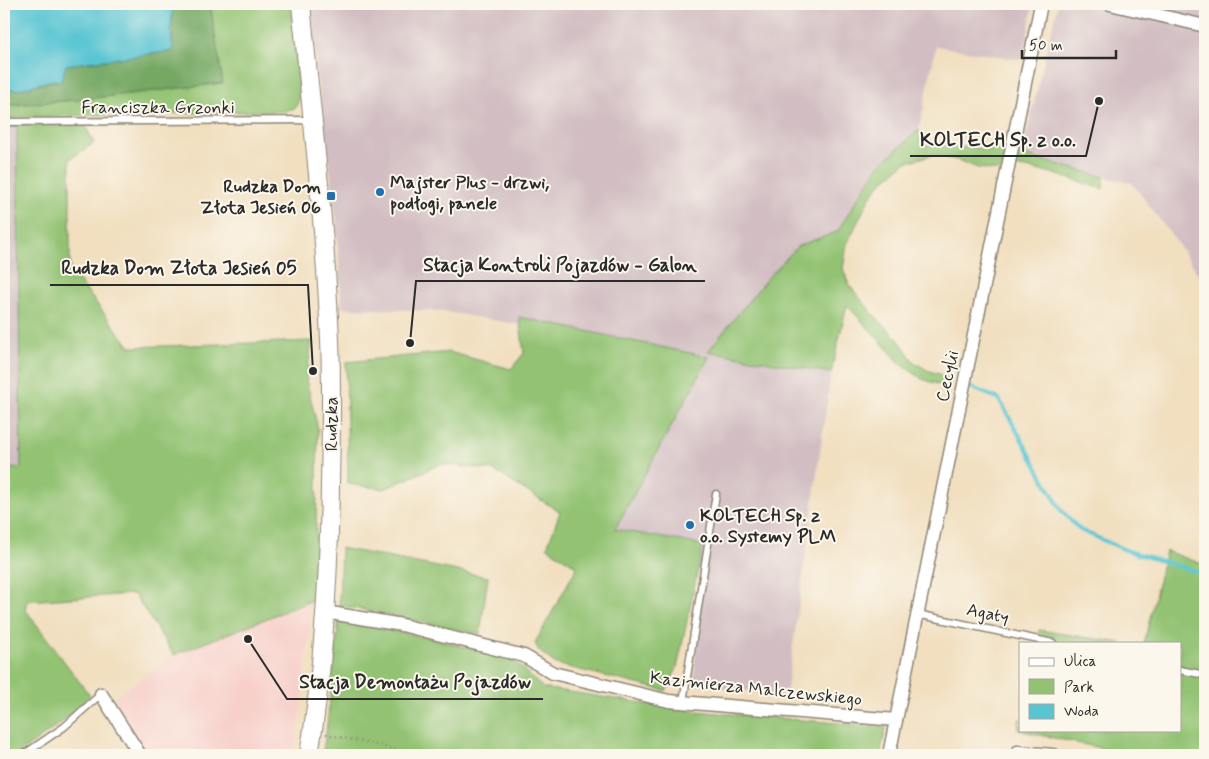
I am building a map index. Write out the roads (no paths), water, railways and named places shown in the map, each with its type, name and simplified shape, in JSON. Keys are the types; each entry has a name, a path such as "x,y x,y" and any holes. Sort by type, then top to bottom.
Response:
{"street":[{"name":"Rudzka","path":"301,4 322,225 331,372 329,533 325,612 309,755"},
{"name":"Cecylii","path":"889,755 1041,4"},
{"path":"1110,4 1205,26"},
{"name":"Kazimierza Malczewskiego","path":"325,612 402,625 515,653 524,656 553,673 670,701 896,720"},
{"path":"101,694 140,755"},
{"path":"1017,754 1053,755"}],"lane":[{"name":"Franciszka Grzonki","path":"4,122 313,120"},
{"path":"682,702 716,494"},
{"name":"Agaty","path":"917,614 1048,642"},
{"path":"1182,670 1205,676"},
{"path":"23,755 64,727 101,694"}],"water":[{"path":"4,4 173,4 171,30 173,51 66,65 61,81 53,80 16,90 4,87"}],"waterway":[{"path":"970,387 999,399 1061,510 1080,530 1128,551 1205,574"}],"place":[{"name":"KOLTECH Sp. z o.o.","path":"1099,101"},
{"name":"Majster Plus - drzwi, podłogi, panele","path":"380,192"},
{"name":"Rudzka Dom Złota Jesień 06","path":"331,196"},
{"name":"Stacja Kontroli Pojazdów - Galon","path":"410,343"},
{"name":"Rudzka Dom Złota Jesień 05","path":"313,371"},
{"name":"KOLTECH Sp. z o.o. Systemy PLM","path":"690,525"},
{"name":"Stacja Demontażu Pojazdów","path":"248,639"}]}
